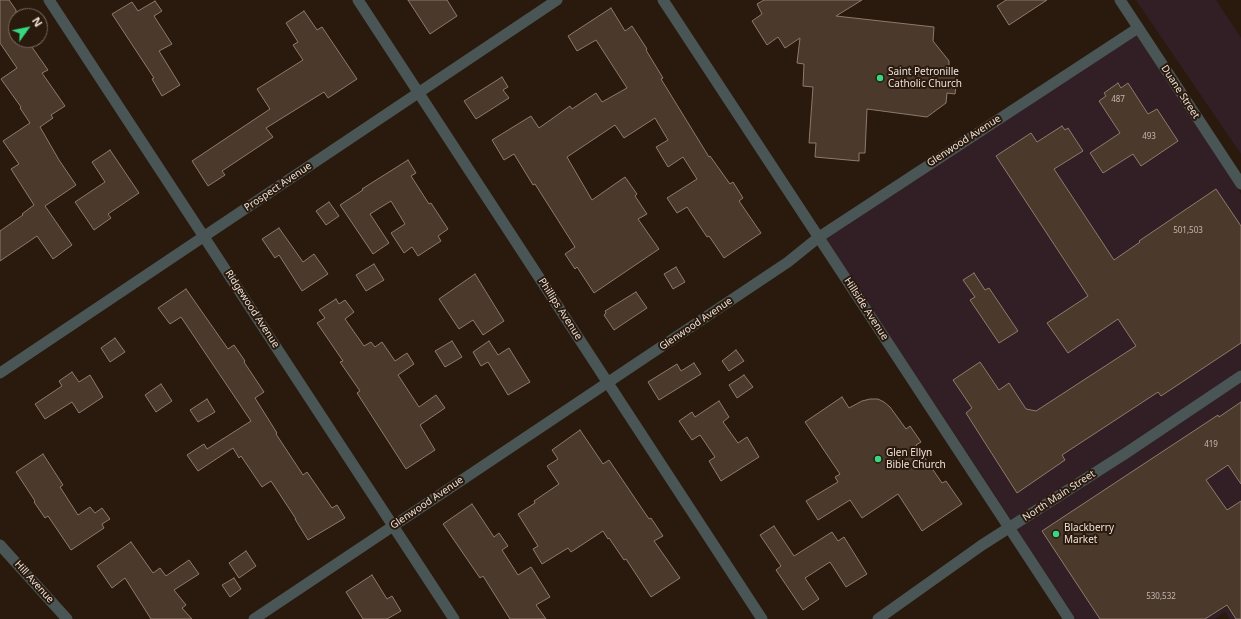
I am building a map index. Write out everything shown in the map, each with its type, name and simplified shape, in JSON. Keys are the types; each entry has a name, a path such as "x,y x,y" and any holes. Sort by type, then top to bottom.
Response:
{"street":[{"name":"Ridgewood Avenue","path":"49,0 454,619"},
{"name":"Phillips Avenue","path":"358,0 762,619"},
{"name":"Prospect Avenue","path":"0,373 557,0"},
{"name":"Hillside Avenue","path":"663,0 1069,619"},
{"name":"Duane Street","path":"1120,0 1241,184"},
{"name":"Glenwood Avenue","path":"254,619 788,262 819,237 1138,28"},
{"name":"North Main Street","path":"878,619 982,545 1241,376"},
{"name":"Hill Avenue","path":"0,545 68,619"}],"shaded area":[{"path":"1136,0 1216,0 1241,38 1241,154"},
{"path":"1136,33 1241,194 1241,370 1012,521 825,238"},
{"path":"1241,382 1241,619 1230,619 1225,612 1215,619 1076,619 1016,529"}],"building":[{"path":"0,0 9,0 15,8 8,8 8,48 33,48 48,70 42,73 65,106 51,115 53,118 40,127 59,160 76,185 45,206 72,245 53,259 37,236 0,261 0,231 23,215 22,214 34,205 11,169 19,164 3,141 30,123 20,108 21,107 1,79 17,68 0,43"},
{"path":"408,0 447,0 457,16 430,34"},
{"name":"Saint Petronille Catholic Church","path":"764,0 862,0 836,16 934,27 933,41 949,61 949,69 958,69 955,94 947,93 946,103 927,117 867,109 865,153 859,153 859,161 815,157 816,143 809,143 813,87 803,86 804,64 797,63 800,38 785,48 778,37 767,45 752,21 762,14 757,4"},
{"path":"1006,0 1047,0 1009,25 997,6"},
{"path":"155,1 162,11 154,16 172,44 159,51 180,85 162,96 152,79 154,78 112,14 132,2 138,11"},
{"path":"611,8 625,31 632,26 663,78 661,79 709,157 710,156 730,184 733,182 743,198 739,201 761,233 724,258 709,236 707,237 687,207 677,213 667,198 697,179 683,157 668,167 656,147 668,140 655,118 624,138 615,125 567,157 592,200 625,177 637,194 635,196 647,214 638,219 659,249 594,293 577,267 575,269 565,254 575,247 535,184 533,185 514,154 504,160 492,140 531,116 539,128 570,106 572,109 596,93 602,102 627,88 596,40 577,51 568,36"},
{"path":"304,11 317,30 322,27 357,79 328,98 324,92 266,128 273,137 222,171 225,175 208,186 192,161 270,109 257,89 303,60 293,45 298,42 286,23"},
{"path":"502,77 508,87 503,90 509,98 476,119 464,101"},
{"path":"1118,83 1121,88 1128,83 1148,114 1157,109 1178,141 1141,166 1133,154 1103,173 1090,153 1120,133 1099,101 1106,96 1104,93"},
{"path":"1062,126 1065,130 1068,128 1083,151 1054,169 1114,260 1140,242 1139,241 1216,189 1241,226 1241,343 1161,396 1158,392 1062,455 1065,460 1017,493 966,413 972,408 953,380 980,362 999,390 1009,383 1026,409 1036,411 1136,346 1118,319 1068,353 1047,323 1088,296 996,156 1031,133 1037,142"},
{"path":"110,150 139,193 108,214 111,218 94,230 75,202 105,182 92,162"},
{"path":"408,160 416,173 411,176 429,204 431,203 448,229 438,236 441,241 418,256 412,247 404,253 391,233 405,224 391,201 370,214 389,243 373,254 340,205 363,190 362,189"},
{"path":"329,202 339,216 326,225 316,211"},
{"path":"279,228 303,262 314,254 328,274 302,291 279,255 275,258 262,239"},
{"path":"374,264 384,280 366,291 356,275"},
{"path":"676,267 685,282 673,289 664,274"},
{"path":"974,273 985,290 989,288 1018,331 999,343 970,300 975,297 963,280"},
{"path":"475,274 504,321 483,335 473,320 459,329 439,299"},
{"path":"186,289 228,349 234,345 245,361 244,362 264,392 255,398 277,433 276,434 303,475 307,472 332,508 337,505 345,518 308,540 271,481 262,487 241,456 239,458 233,448 198,471 187,455 204,444 207,449 251,421 181,317 170,324 158,308"},
{"path":"636,292 647,308 614,330 604,315 606,313 605,311"},
{"path":"336,299 339,304 345,300 354,312 345,319 364,346 371,342 375,347 382,342 395,361 407,353 414,364 398,375 419,407 436,395 445,408 420,425 435,450 406,469 357,393 360,391 340,362 343,361 317,323 325,318 319,310"},
{"path":"115,338 125,352 110,362 101,348"},
{"path":"452,341 462,357 445,367 435,351"},
{"path":"489,341 498,355 509,348 530,382 508,395 488,362 481,366 473,352"},
{"path":"736,350 744,361 729,371 722,361"},
{"path":"694,363 701,374 659,400 648,382 677,364 681,371"},
{"path":"72,372 79,382 90,375 103,397 79,413 72,402 45,419 35,404 62,386 59,381"},
{"path":"744,375 753,387 737,398 729,385"},
{"path":"161,384 172,401 156,412 145,395"},
{"name":"Glen Ellyn Bible Church","path":"842,397 849,408 862,401 870,399 878,399 890,407 906,429 910,426 921,442 916,445 942,483 946,481 962,504 922,531 898,494 862,518 850,500 818,520 806,501 838,482 835,477 840,474 805,422"},
{"path":"207,399 215,412 198,422 190,410"},
{"path":"719,401 729,417 723,422 738,443 747,437 759,457 721,481 709,461 715,457 700,435 692,440 679,421 692,412 695,417"},
{"path":"1241,402 1241,484 1228,465 1206,480 1227,510 1241,501 1241,619 1236,619 1227,605 1205,619 1100,619 1042,531 1218,415 1219,417"},
{"path":"580,430 603,464 609,460 649,519 651,518 663,536 654,541 680,578 651,597 626,559 624,560 603,531 571,552 568,548 542,564 533,549 538,546 518,514 559,484 547,466 558,459 552,450"},
{"path":"43,454 63,485 60,487 78,515 90,507 95,513 102,508 110,519 102,524 104,528 71,550 48,516 45,518 16,472"},
{"path":"472,504 494,537 499,533 508,546 502,550 518,575 531,567 550,597 536,605 546,619 510,619 483,576 480,578 443,524"},
{"path":"774,526 794,556 832,532 838,541 844,537 867,574 846,587 830,562 805,578 819,599 803,610 776,570 781,566 760,535"},
{"path":"131,542 153,573 160,568 166,576 189,560 199,574 174,590 186,605 182,608 192,619 151,619 125,578 112,588 97,566"},
{"path":"246,551 256,566 239,578 229,563"},
{"path":"372,575 387,599 392,596 401,611 387,619 363,619 346,592"},
{"path":"234,578 241,589 230,597 222,585"}],"place":[{"name":"Saint Petronille Catholic Church","path":"880,78"},
{"name":"Glen Ellyn Bible Church","path":"878,459"},
{"name":"Blackberry Market","path":"1056,534"}]}
